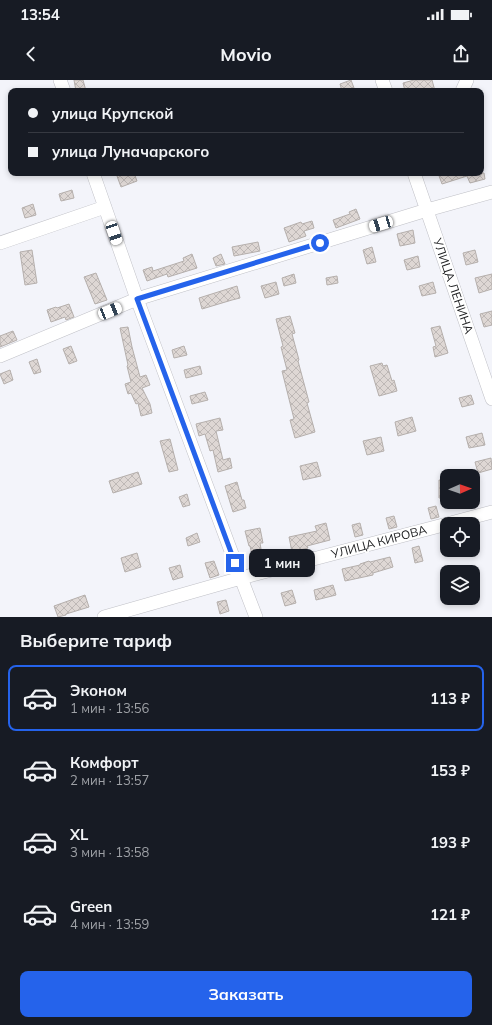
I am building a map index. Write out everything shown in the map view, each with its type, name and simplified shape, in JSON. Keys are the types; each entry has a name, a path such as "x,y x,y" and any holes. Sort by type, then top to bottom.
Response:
{"street":[{"path":"94,176 137,299 256,617"},
{"name":"УЛИЦА ЛЕНИНА","path":"415,176 492,400"},
{"path":"0,356 137,299 427,210 492,192"},
{"path":"0,243 105,207"},
{"name":"УЛИЦА КИРОВА","path":"473,517 492,512"},
{"name":"УЛИЦА КИРОВА","path":"104,617 241,578 440,526"}],"building":[{"path":"74,80 83,80 85,88 75,88"},
{"path":"351,80 354,88 341,88 340,84"},
{"path":"414,80 432,80 434,88 404,88 403,83"},
{"path":"484,173 485,179 470,183 467,176 484,176"},
{"path":"117,176 135,176 137,181 121,187"},
{"path":"439,176 467,176 442,184"},
{"path":"72,190 74,198 61,201 59,194"},
{"path":"33,204 36,215 25,218 22,208"},
{"path":"356,209 360,219 336,228 333,220 350,214 349,212"},
{"path":"312,221 314,228 304,231 306,236 289,242 284,228 301,222 302,224"},
{"path":"413,230 415,243 400,246 397,234"},
{"path":"258,242 260,251 234,256 232,247"},
{"path":"372,247 376,262 367,264 363,250"},
{"path":"32,250 37,283 25,285 20,252"},
{"path":"475,250 478,262 466,265 463,253"},
{"path":"192,254 197,268 168,277 167,274 147,281 143,270 152,267 153,271 184,261 183,258"},
{"path":"221,254 225,264 216,266 213,258"},
{"path":"418,256 420,267 407,270 404,260"},
{"path":"96,273 107,300 95,304 84,277"},
{"path":"294,274 296,283 284,286 282,278"},
{"path":"492,274 492,289 479,293 475,278"},
{"path":"337,276 338,283 327,285 326,278"},
{"path":"276,282 279,294 265,298 261,286"},
{"path":"433,282 436,293 422,296 419,286"},
{"path":"237,286 240,298 202,309 199,298"},
{"path":"69,304 74,317 66,320 65,317 51,322 47,310"},
{"path":"492,311 492,325 484,327 480,314"},
{"path":"290,316 295,333 292,334 315,432 295,438 290,420 294,419 282,371 287,370 276,319"},
{"path":"440,326 448,353 435,357 433,347 436,346 431,328"},
{"path":"128,327 140,377 146,375 150,385 142,388 150,404 152,413 141,416 138,403 136,404 131,393 128,394 125,384 131,382 120,328"},
{"path":"13,331 17,340 0,347 0,336"},
{"path":"71,346 77,361 69,364 63,349"},
{"path":"184,346 187,355 174,358 172,350"},
{"path":"37,359 41,372 34,374 29,362"},
{"path":"382,363 383,366 387,365 397,391 379,396 370,366"},
{"path":"200,366 202,374 186,378 184,370"},
{"path":"10,370 13,380 4,384 0,374"},
{"path":"205,392 208,400 192,404 190,396"},
{"path":"471,395 474,404 462,407 459,398"},
{"path":"412,417 416,431 398,436 395,422"},
{"path":"220,418 223,430 216,431 223,460 230,458 232,468 218,472 213,450 210,451 205,434 199,436 196,424"},
{"path":"482,433 485,445 469,448 466,437"},
{"path":"381,437 384,451 367,455 363,441"},
{"path":"170,439 178,470 169,472 160,441"},
{"path":"491,458 492,469 480,472 480,469 477,469 475,462"},
{"path":"317,462 321,476 303,480 300,466"},
{"path":"138,472 142,484 113,493 109,481"},
{"path":"439,480 440,480 440,498"},
{"path":"237,482 246,508 233,512 225,486"},
{"path":"187,494 190,505 183,507 179,497"},
{"path":"436,506 439,517 431,519 428,508"},
{"path":"394,516 397,527 389,529 386,518"},
{"path":"326,523 330,540 307,546 308,548 292,552 289,537 317,531 315,526"},
{"path":"360,523 363,535 355,537 352,525"},
{"path":"260,528 263,543 260,543 263,561 254,563 245,531"},
{"path":"197,533 200,542 188,546 186,538"},
{"path":"419,546 423,561 415,563 412,548"},
{"path":"137,553 141,567 125,572 121,558"},
{"path":"390,557 393,567 373,573 373,575 345,581 342,569 360,565 369,561"},
{"path":"214,561 219,575 210,578 205,563"},
{"path":"180,565 183,577 173,580 169,568"},
{"path":"333,585 336,595 316,600 314,590"},
{"path":"292,590 296,603 285,606 281,593"},
{"path":"85,595 89,607 58,617 54,606"},
{"path":"226,600 229,611 220,614 217,602"}],"route":[{"path":"235,563 137,299 320,243"}]}
